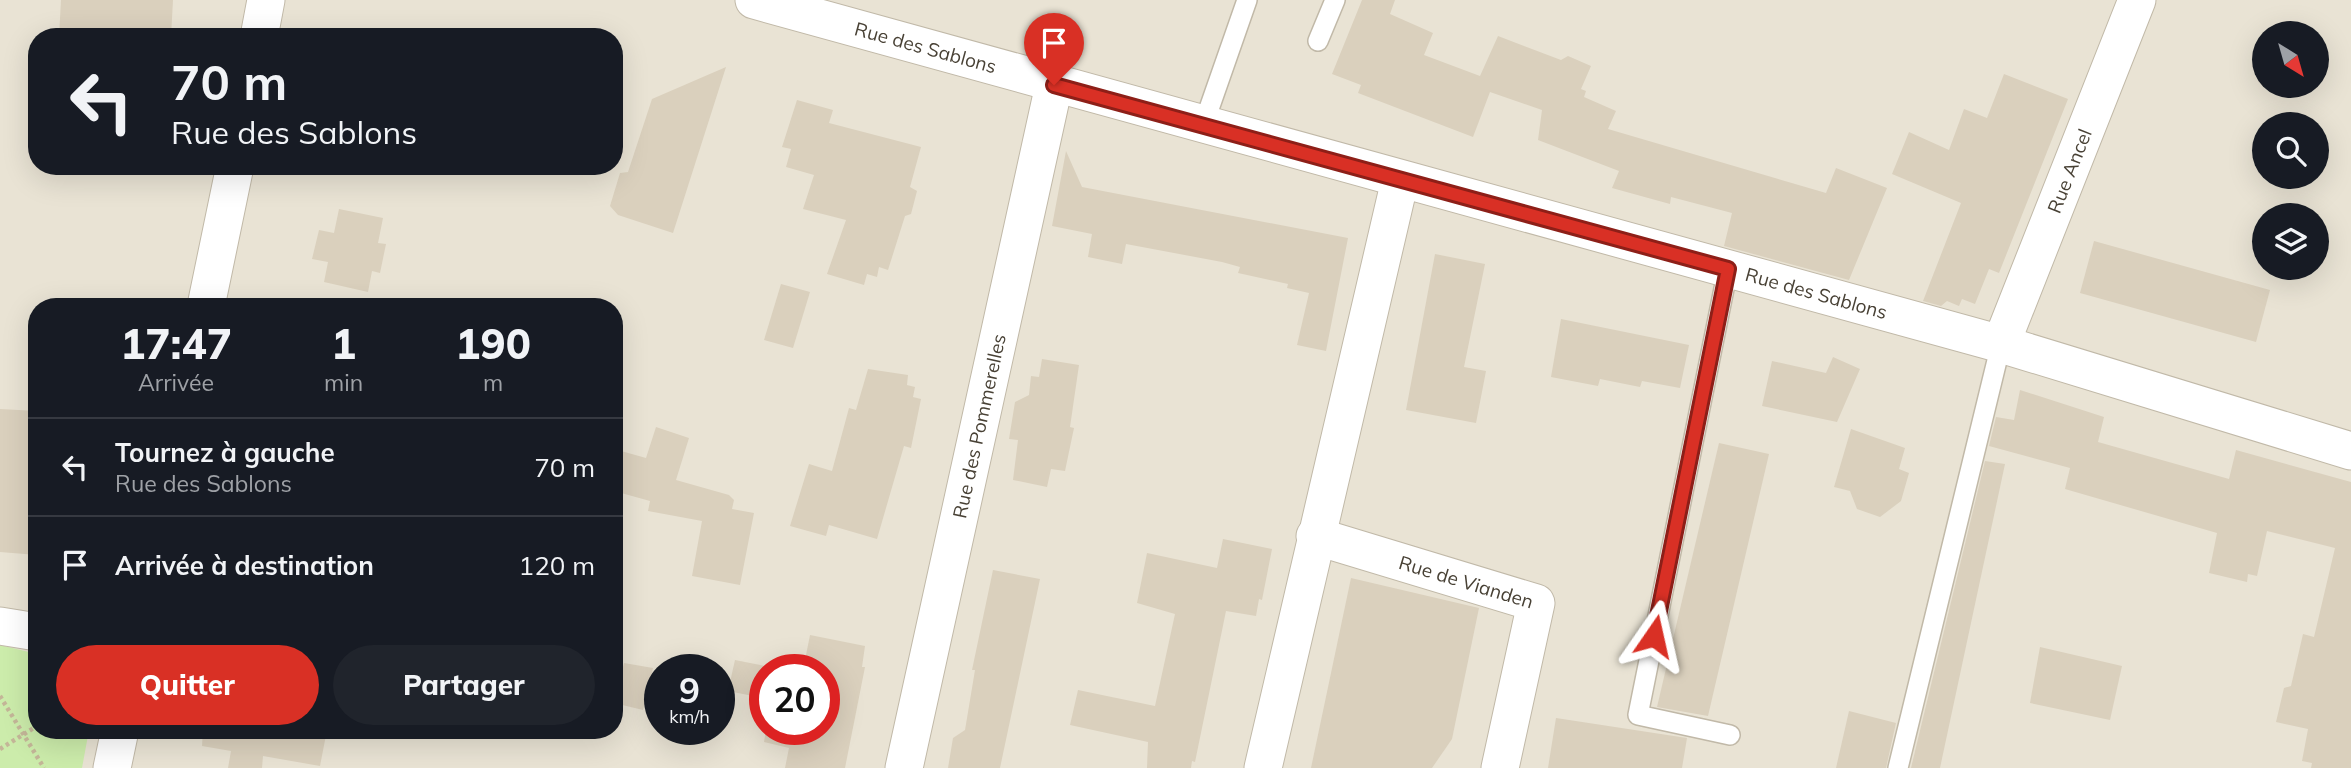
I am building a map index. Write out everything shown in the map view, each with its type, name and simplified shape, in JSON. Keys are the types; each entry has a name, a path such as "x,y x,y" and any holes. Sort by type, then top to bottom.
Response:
{"street":[{"path":"261,28 266,0"},
{"name":"Rue des Sablons","path":"754,0 808,6 1054,85 2001,344 2351,451"},
{"name":"Rue Ancel","path":"2001,344 2137,0"},
{"name":"Rue des Pommerelles","path":"904,768 1054,85"},
{"path":"208,298 233,175"},
{"path":"1263,768 1400,180"},
{"name":"Rue de Vianden","path":"1315,536 1536,603 1500,768"},
{"path":"0,626 28,631"},
{"path":"112,768 118,739"}],"lane":[{"path":"1203,125 1247,0"},
{"path":"1318,41 1335,0"},
{"path":"1728,269 1638,715 1730,735"},
{"path":"1898,768 2001,344"}],"path":[{"path":"0,696 44,768"},
{"path":"0,749 28,731"}],"shaded area":[{"path":"0,0 2351,0 2351,768 0,768"}],"green space":[{"path":"0,645 28,652 28,739 87,739 82,768 0,768"}],"building":[{"path":"61,0 173,0 171,28 59,28"},
{"path":"1362,0 1395,0 1390,14 1433,33 1424,55 1480,76 1498,36 1561,60 1568,56 1591,66 1581,89 1586,91 1584,97 1616,111 1608,129 1826,193 1836,168 1887,188 1849,280 1724,246 1732,213 1671,197 1670,204 1612,188 1619,171 1538,140 1542,110 1490,92 1473,137 1358,93 1361,85 1332,74"},
{"path":"726,67 673,233 618,215 610,206 619,175 628,172 652,99"},
{"path":"2004,74 2068,99 1999,273 1989,269 1975,304 1962,299 1959,306 1947,301 1941,306 1923,301 1961,203 1892,174 1909,132 1949,150 1964,109 1987,118"},
{"path":"797,100 833,110 829,123 921,147 910,187 917,191 911,214 905,216 888,270 879,267 877,277 867,274 864,285 827,274 846,220 803,209 814,175 786,167 791,149 782,147"},
{"path":"1066,151 1082,187 1348,238 1326,351 1297,345 1309,293 1287,288 1288,284 1238,273 1240,267 1222,262 1126,244 1122,264 1088,257 1092,234 1052,226"},
{"path":"339,209 383,218 378,243 386,244 380,273 372,271 368,292 324,282 328,262 312,259 319,230 334,233"},
{"path":"2094,241 2270,290 2256,342 2080,293"},
{"path":"1435,254 1485,264 1464,367 1486,371 1476,423 1406,410"},
{"path":"781,284 810,292 793,348 764,340"},
{"path":"1561,319 1689,345 1680,388 1642,381 1640,387 1600,379 1598,386 1551,377"},
{"path":"1833,357 1860,369 1837,422 1762,406 1772,361 1826,373"},
{"path":"1042,359 1079,365 1070,427 1074,428 1065,471 1051,469 1047,487 1013,480 1018,440 1009,439 1015,402 1029,395 1031,376 1039,377"},
{"path":"868,369 908,375 907,385 915,387 913,397 921,399 911,448 904,446 877,539 829,525 826,536 790,526 809,464 832,471 849,408 856,410"},
{"path":"2020,390 2104,417 2098,442 2229,479 2236,450 2351,482 2351,768 2311,768 2312,763 2302,761 2308,729 2276,722 2284,688 2291,686 2303,634 2314,637 2335,548 2267,531 2257,576 2248,574 2247,582 2209,573 2217,533 2065,489 2070,468 1989,446 1996,417 2014,420"},
{"path":"0,409 28,411 28,554 0,552"},
{"path":"656,427 689,438 676,480 729,495 734,500 732,509 754,513 740,585 692,576 702,521 648,511 650,501 623,494 623,452 646,458"},
{"path":"1851,429 1905,448 1899,469 1909,473 1901,501 1880,517 1857,509 1850,491 1834,487"},
{"path":"1719,443 1769,454 1708,716 1657,707"},
{"path":"1985,461 2005,464 1940,768 1911,768"},
{"path":"1223,539 1272,549 1262,600 1259,599 1256,616 1226,611 1195,762 1192,761 1191,768 1147,768 1148,742 1070,725 1078,690 1155,706 1175,614 1137,603 1147,553 1217,568"},
{"path":"993,570 1040,579 1000,768 948,768 953,738 965,730 975,670 972,670"},
{"path":"1351,578 1479,608 1452,739 1432,768 1311,768"},
{"path":"810,635 865,646 862,667 865,667 845,768 785,768 789,748 776,745 840,745 840,654 806,654"},
{"path":"2040,647 2122,666 2110,720 2030,703"},
{"path":"735,660 749,663 749,695 735,692"},
{"path":"624,663 644,666 643,710 623,705"},
{"path":"1849,711 1896,723 1886,768 1836,768"},
{"path":"1556,718 1687,738 1682,768 1548,768"},
{"path":"202,739 325,739 320,766 263,756 262,768 228,768 231,751 202,746"}],"route":[{"path":"1054,85 1728,269 1654,636"}]}
